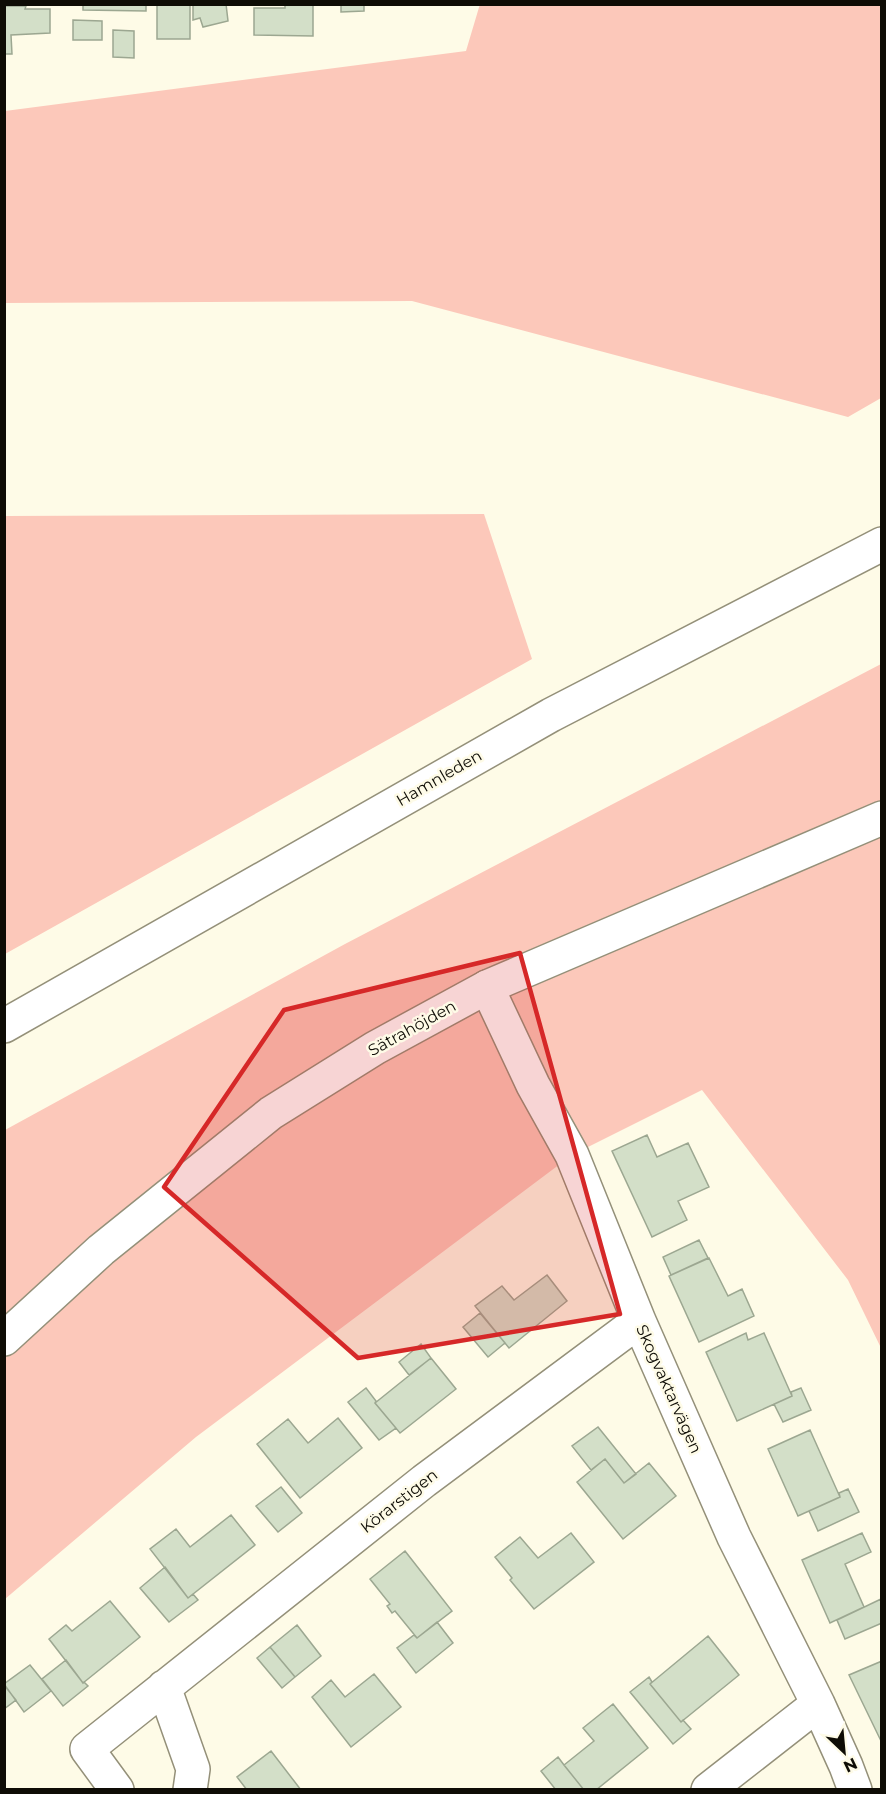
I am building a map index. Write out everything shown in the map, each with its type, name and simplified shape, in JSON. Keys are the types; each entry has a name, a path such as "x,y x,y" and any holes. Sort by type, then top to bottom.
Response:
{"street":[{"name":"Hamnleden","path":"4,1026 550,715 882,544"},
{"name":"Sätrahöjden","path":"4,1339 101,1250 271,1113 375,1048 487,987 882,818"},
{"name":"Skogvaktarvägen","path":"487,987 533,1085 572,1155 639,1321 734,1537 818,1704 855,1790"},
{"name":"Körarstigen","path":"117,1790 87,1749 424,1481 639,1321"},
{"path":"164,1687 193,1768 190,1790"},
{"path":"708,1790 818,1704"}],"highlighted area":[{"path":"520,953 620,1314 358,1358 164,1187 284,1010"}],"shaded area":[{"path":"480,4 881,5 881,398 848,417 412,301 5,303 5,111 466,51"},
{"path":"484,514 532,659 5,954 5,516"},
{"path":"881,664 881,1348 848,1280 702,1090 572,1155 196,1437 5,1599 5,1130 345,944"}],"building":[{"path":"83,4 146,4 146,11 83,10"},
{"path":"157,4 190,4 190,39 157,39"},
{"path":"193,4 226,4 228,21 203,27 200,18 193,20"},
{"path":"285,4 313,4 313,36 254,35 254,8 285,8"},
{"path":"341,4 364,4 364,11 341,12"},
{"path":"4,6 50,9 50,33 11,35 12,54 4,54"},
{"path":"73,20 102,21 102,40 73,40"},
{"path":"113,30 134,31 134,58 113,57"},
{"path":"647,1135 657,1157 688,1143 709,1187 678,1201 687,1220 652,1237 612,1151"},
{"path":"699,1240 708,1258 671,1275 663,1257"},
{"path":"709,1258 728,1296 742,1289 754,1316 699,1342 669,1276"},
{"path":"547,1275 567,1301 509,1348 475,1306 502,1286 514,1300"},
{"path":"480,1313 505,1343 488,1357 463,1327"},
{"path":"746,1333 748,1340 764,1333 792,1396 737,1421 706,1352"},
{"path":"421,1344 431,1358 409,1375 399,1362"},
{"path":"431,1358 456,1389 400,1433 375,1403"},
{"path":"366,1388 396,1428 379,1440 348,1402"},
{"path":"801,1388 811,1410 783,1422 774,1404 792,1396 791,1392"},
{"path":"338,1418 362,1448 300,1498 257,1444 288,1419 308,1443"},
{"path":"598,1427 636,1474 624,1483 605,1459 591,1470 572,1446"},
{"path":"810,1430 840,1497 798,1516 768,1449"},
{"path":"605,1459 624,1483 649,1463 676,1496 623,1539 577,1482"},
{"path":"281,1487 302,1513 278,1532 256,1506"},
{"path":"848,1489 859,1512 818,1531 809,1511 840,1497 839,1493"},
{"path":"231,1515 255,1545 188,1598 150,1549 176,1529 190,1547"},
{"path":"571,1533 594,1562 534,1609 510,1580 512,1578 495,1557 520,1537 538,1558"},
{"path":"862,1533 871,1552 845,1564 864,1607 830,1623 802,1560"},
{"path":"405,1551 452,1611 417,1638 395,1611 392,1613 387,1606 390,1604 370,1579"},
{"path":"165,1567 188,1598 193,1594 198,1600 169,1622 140,1588"},
{"path":"881,1599 882,1623 845,1639 837,1620"},
{"path":"110,1601 140,1637 83,1683 49,1639 66,1625 72,1631"},
{"path":"437,1622 453,1643 416,1673 397,1648 414,1635 417,1638"},
{"path":"297,1625 321,1656 295,1677 270,1647"},
{"path":"708,1636 739,1675 681,1722 650,1684"},
{"path":"270,1647 295,1677 282,1688 257,1658"},
{"path":"66,1660 83,1683 88,1686 63,1706 42,1679"},
{"path":"882,1661 882,1743 849,1675"},
{"path":"30,1665 51,1691 24,1712 4,1684"},
{"path":"374,1674 401,1707 351,1747 312,1697 331,1680 345,1697"},
{"path":"649,1677 652,1682 650,1684 681,1722 683,1720 691,1729 673,1744 630,1692"},
{"path":"4,1685 16,1700 4,1709"},
{"path":"613,1704 648,1748 596,1790 584,1790 564,1765 594,1741 583,1728"},
{"path":"271,1751 301,1790 247,1790 237,1777"},
{"path":"558,1757 584,1790 556,1790 541,1771"}]}
